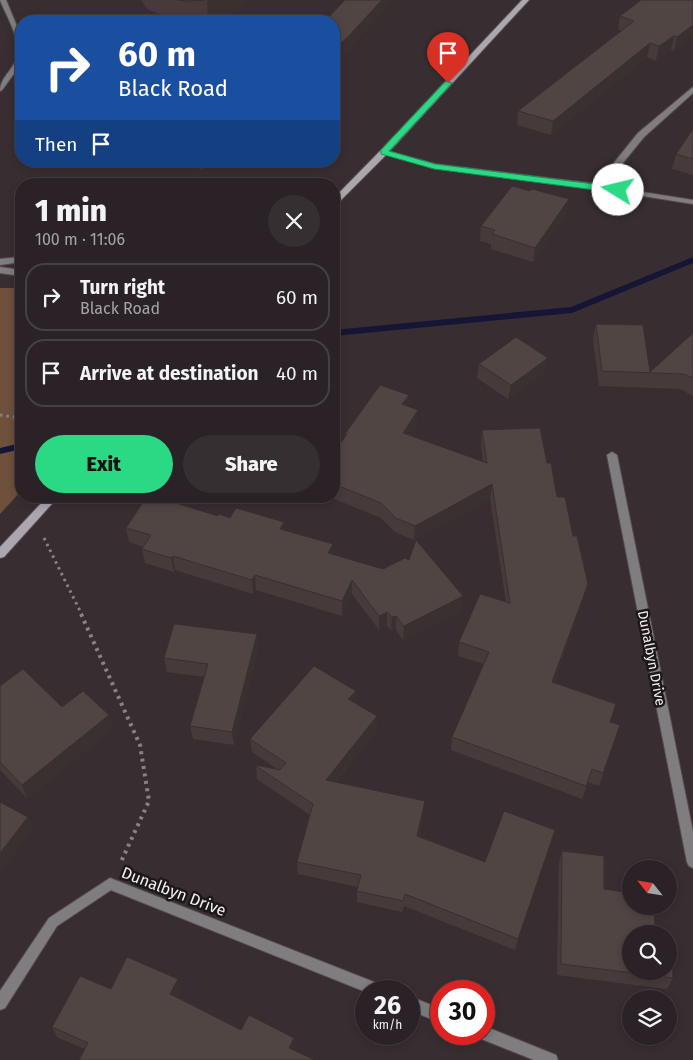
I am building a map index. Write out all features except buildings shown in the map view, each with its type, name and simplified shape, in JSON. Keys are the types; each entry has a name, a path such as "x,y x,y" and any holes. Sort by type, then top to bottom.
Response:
{"main road":[{"path":"340,196 384,152 526,0"},
{"path":"0,554 47,503"}],"street":[{"path":"3,0 15,29"},
{"path":"0,89 15,68"},
{"path":"600,187 641,135 693,89"},
{"path":"384,152 434,166 600,187 693,202"},
{"path":"0,262 15,261"},
{"path":"0,270 15,272"},
{"name":"Dunalbyn Drive","path":"612,455 693,862"},
{"name":"Dunalbyn Drive","path":"0,1003 53,922 110,884 355,981"},
{"path":"495,1037 551,1060"}],"path":[{"path":"0,415 15,417"},
{"path":"34,517 73,596 140,745 149,801 110,884"}],"shaded area":[{"path":"0,288 13,288 15,289 15,498 0,514"}],"waterway":[{"path":"340,332 572,310 693,260"},
{"path":"0,451 15,447"}],"route":[{"path":"448,83 384,152 434,166 618,190"}]}
